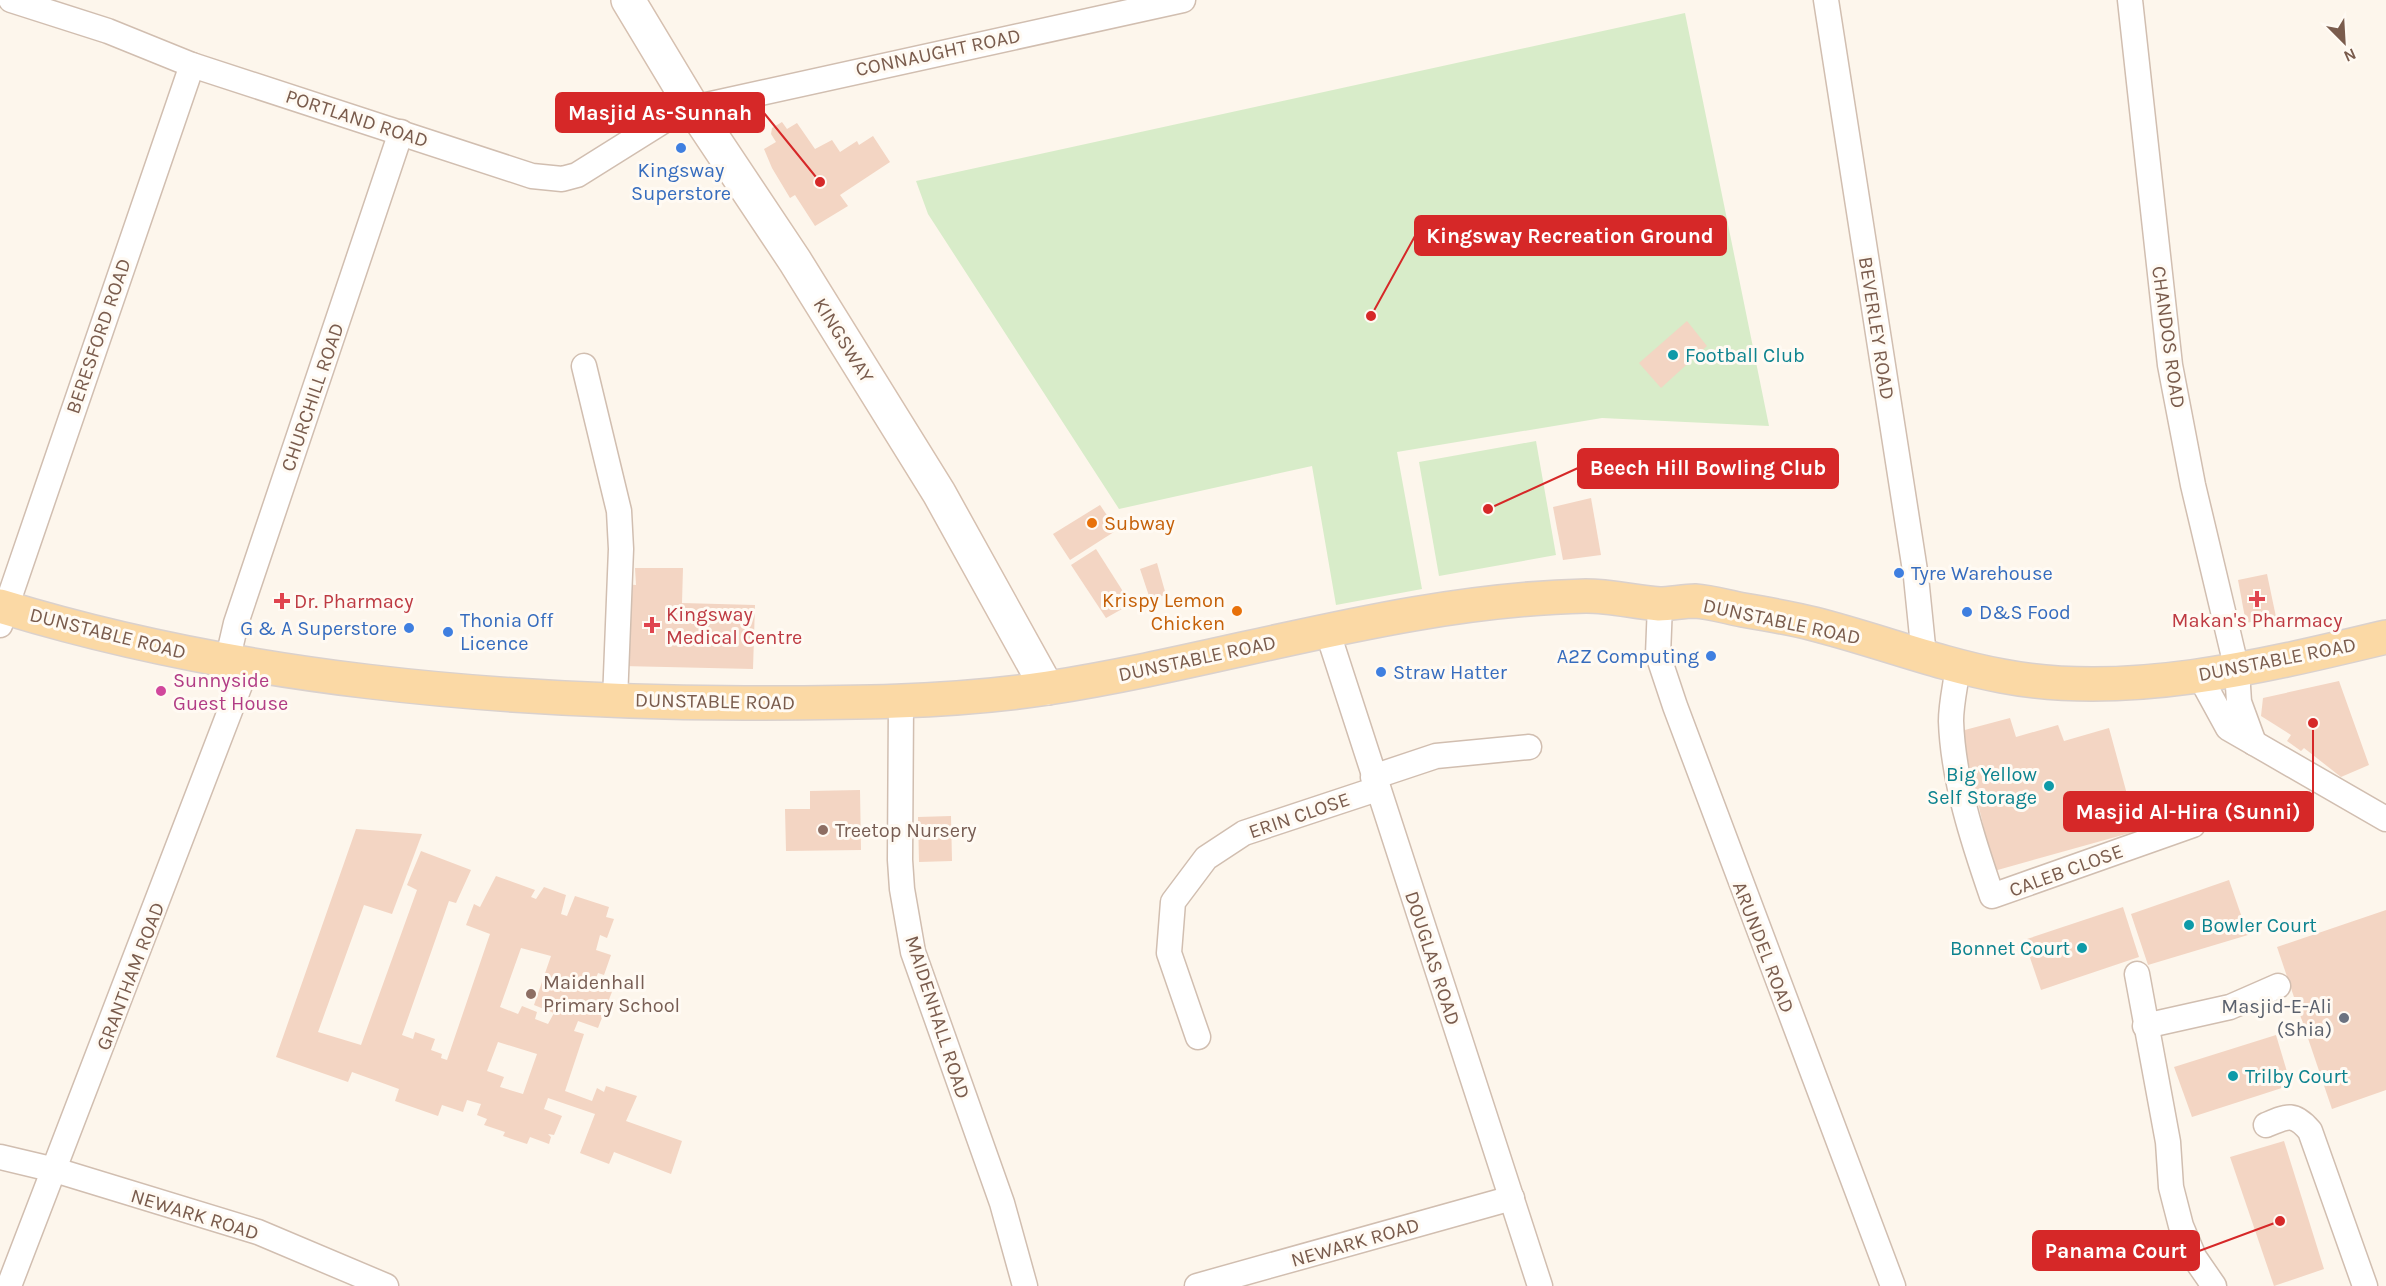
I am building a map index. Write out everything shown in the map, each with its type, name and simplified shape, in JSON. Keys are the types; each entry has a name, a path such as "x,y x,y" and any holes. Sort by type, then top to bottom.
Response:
{"main road":[{"name":"DUNSTABLE ROAD","path":"2,613 238,663 501,695 702,703 901,703 1047,688 1327,630 1466,606 1579,596 1615,596 1660,604 1697,601 1799,621 2005,677 2062,683 2112,684 2237,670 2386,637"}],"street":[{"name":"PORTLAND ROAD","path":"11,0 108,31 192,65 532,176 562,179 577,175 676,113 693,108"},
{"name":"KINGSWAY","path":"628,0 693,108 795,261 939,494 1047,688"},
{"name":"CONNAUGHT ROAD","path":"693,108 1183,0"},
{"name":"BEVERLEY ROAD","path":"1826,0 1916,577 1924,656"},
{"name":"CHANDOS ROAD","path":"2130,0 2170,364 2193,485 2237,670 2239,702 2254,743"},
{"name":"BERESFORD ROAD","path":"2,613 192,65"},
{"name":"CHURCHILL ROAD","path":"238,663 236,623 401,132"},
{"path":"584,366 619,511 621,549 615,700"},
{"name":"ARUNDEL ROAD","path":"1660,604 1658,655 1675,706 1893,1286"},
{"name":"DOUGLAS ROAD","path":"1327,630 1540,1286"},
{"name":"GRANTHAM ROAD","path":"9,1286 55,1170 238,663"},
{"name":"CALEB CLOSE","path":"1958,666 1951,719 1956,767 1977,852 1992,896 2193,825"},
{"path":"2199,675 2228,728 2310,778 2386,819"},
{"name":"MAIDENHALL ROAD","path":"901,703 900,860 902,889 913,952 1002,1203 1025,1286"},
{"name":"ERIN CLOSE","path":"1198,1037 1169,953 1173,902 1206,858 1244,833 1375,783 1436,756 1529,747"},
{"path":"2137,974 2168,1142 2171,1187 2181,1226 2194,1257 2214,1286"},
{"path":"2145,1026 2230,1007 2278,986"},
{"path":"2266,1125 2287,1116 2301,1120 2310,1131 2364,1286"},
{"name":"NEWARK ROAD","path":"0,1157 55,1170 258,1232 386,1286"},
{"name":"NEWARK ROAD","path":"1197,1286 1512,1198"}],"green space":[{"path":"1685,13 1769,426 1602,418 1397,452 1422,589 1336,605 1312,466 1119,509 928,214 916,181"},
{"path":"1536,441 1556,555 1439,576 1419,462"}],"building":[{"path":"782,122 787,129 797,123 815,149 832,140 840,152 857,141 859,145 873,136 890,162 840,195 848,206 815,226 795,195 790,198 772,168 764,149 776,142 771,134 772,128"},
{"name":"Football Club","path":"1687,321 1707,346 1661,388 1639,363"},
{"path":"1591,498 1601,555 1563,560 1553,507"},
{"path":"1100,505 1117,530 1070,560 1053,534"},
{"path":"1096,549 1131,604 1106,618 1071,565"},
{"path":"1157,563 1166,595 1150,599 1140,569"},
{"path":"635,568 683,568 682,603 755,605 753,669 622,666 624,584 636,585"},
{"name":"Makan's Pharmacy","path":"2267,574 2276,617 2246,623 2238,580"},
{"path":"2339,681 2369,765 2341,777 2304,748 2301,751 2287,741 2291,735 2261,716 2263,698"},
{"name":"Big Yellow Self Storage","path":"2010,718 2016,737 2058,725 2064,741 2109,728 2137,831 1994,871 1961,731"},
{"name":"Treetop Nursery","path":"860,790 861,850 786,851 785,809 810,809 810,791"},
{"path":"951,816 952,861 919,862 918,817"},
{"path":"356,829 422,834 392,914 364,905 318,1032 361,1045 417,890 407,885 421,851 471,870 456,903 449,901 402,1035 413,1039 415,1032 435,1039 431,1050 442,1054 441,1058 447,1060 490,934 466,925 474,904 480,907 496,876 535,890 531,897 536,899 544,887 566,895 561,914 567,916 575,896 609,907 606,917 614,919 607,938 600,935 596,950 611,955 604,975 598,973 596,978 615,984 598,1028 578,1021 574,1031 584,1034 565,1091 592,1101 597,1088 604,1092 606,1086 637,1096 626,1121 682,1141 671,1174 614,1152 609,1164 580,1153 595,1114 548,1098 544,1109 562,1116 554,1135 548,1134 551,1137 549,1144 530,1137 527,1144 503,1136 505,1132 484,1125 487,1119 477,1115 481,1104 467,1100 463,1112 442,1105 438,1116 395,1101 399,1089 352,1072 348,1082 276,1057","holes":["521,948 551,956 534,1005 554,1013 548,1024 535,1019 537,1012 522,1006 518,1014 500,1007","498,1042 537,1054 523,1094 500,1087 504,1077 487,1071"]},
{"name":"Bowler Court","path":"2229,880 2248,935 2148,965 2131,914"},
{"name":"Bonnet Court","path":"2123,907 2139,957 2041,990 2024,940"},
{"name":"Masjid-E-Ali (Shia)","path":"2386,910 2386,1090 2332,1109 2277,947"},
{"name":"Trilby Court","path":"2276,1035 2291,1085 2192,1117 2174,1067"},
{"path":"2284,1141 2324,1269 2274,1286 2230,1157"}],"place":[{"name":"Kingsway Superstore","path":"681,148"},
{"name":"Masjid As-Sunnah","path":"820,182"},
{"name":"Kingsway Recreation Ground","path":"1371,316"},
{"name":"Football Club","path":"1673,355"},
{"name":"Beech Hill Bowling Club","path":"1488,509"},
{"name":"Subway","path":"1092,523"},
{"name":"Tyre Warehouse","path":"1899,573"},
{"name":"Makan's Pharmacy","path":"2257,599"},
{"name":"Dr. Pharmacy","path":"282,601"},
{"name":"Krispy Lemon Chicken","path":"1237,611"},
{"name":"D&S Food","path":"1967,612"},
{"name":"Kingsway Medical Centre","path":"652,625"},
{"name":"G & A Superstore","path":"409,628"},
{"name":"Thonia Off Licence","path":"448,632"},
{"name":"A2Z Computing","path":"1711,656"},
{"name":"Straw Hatter","path":"1381,672"},
{"name":"Sunnyside Guest House","path":"161,691"},
{"name":"Masjid Al-Hira (Sunni)","path":"2313,723"},
{"name":"Big Yellow Self Storage","path":"2049,786"},
{"name":"Treetop Nursery","path":"823,830"},
{"name":"Bowler Court","path":"2189,925"},
{"name":"Bonnet Court","path":"2082,948"},
{"name":"Maidenhall Primary School","path":"531,994"},
{"name":"Masjid-E-Ali (Shia)","path":"2344,1018"},
{"name":"Trilby Court","path":"2233,1076"},
{"name":"Panama Court","path":"2280,1221"}]}
